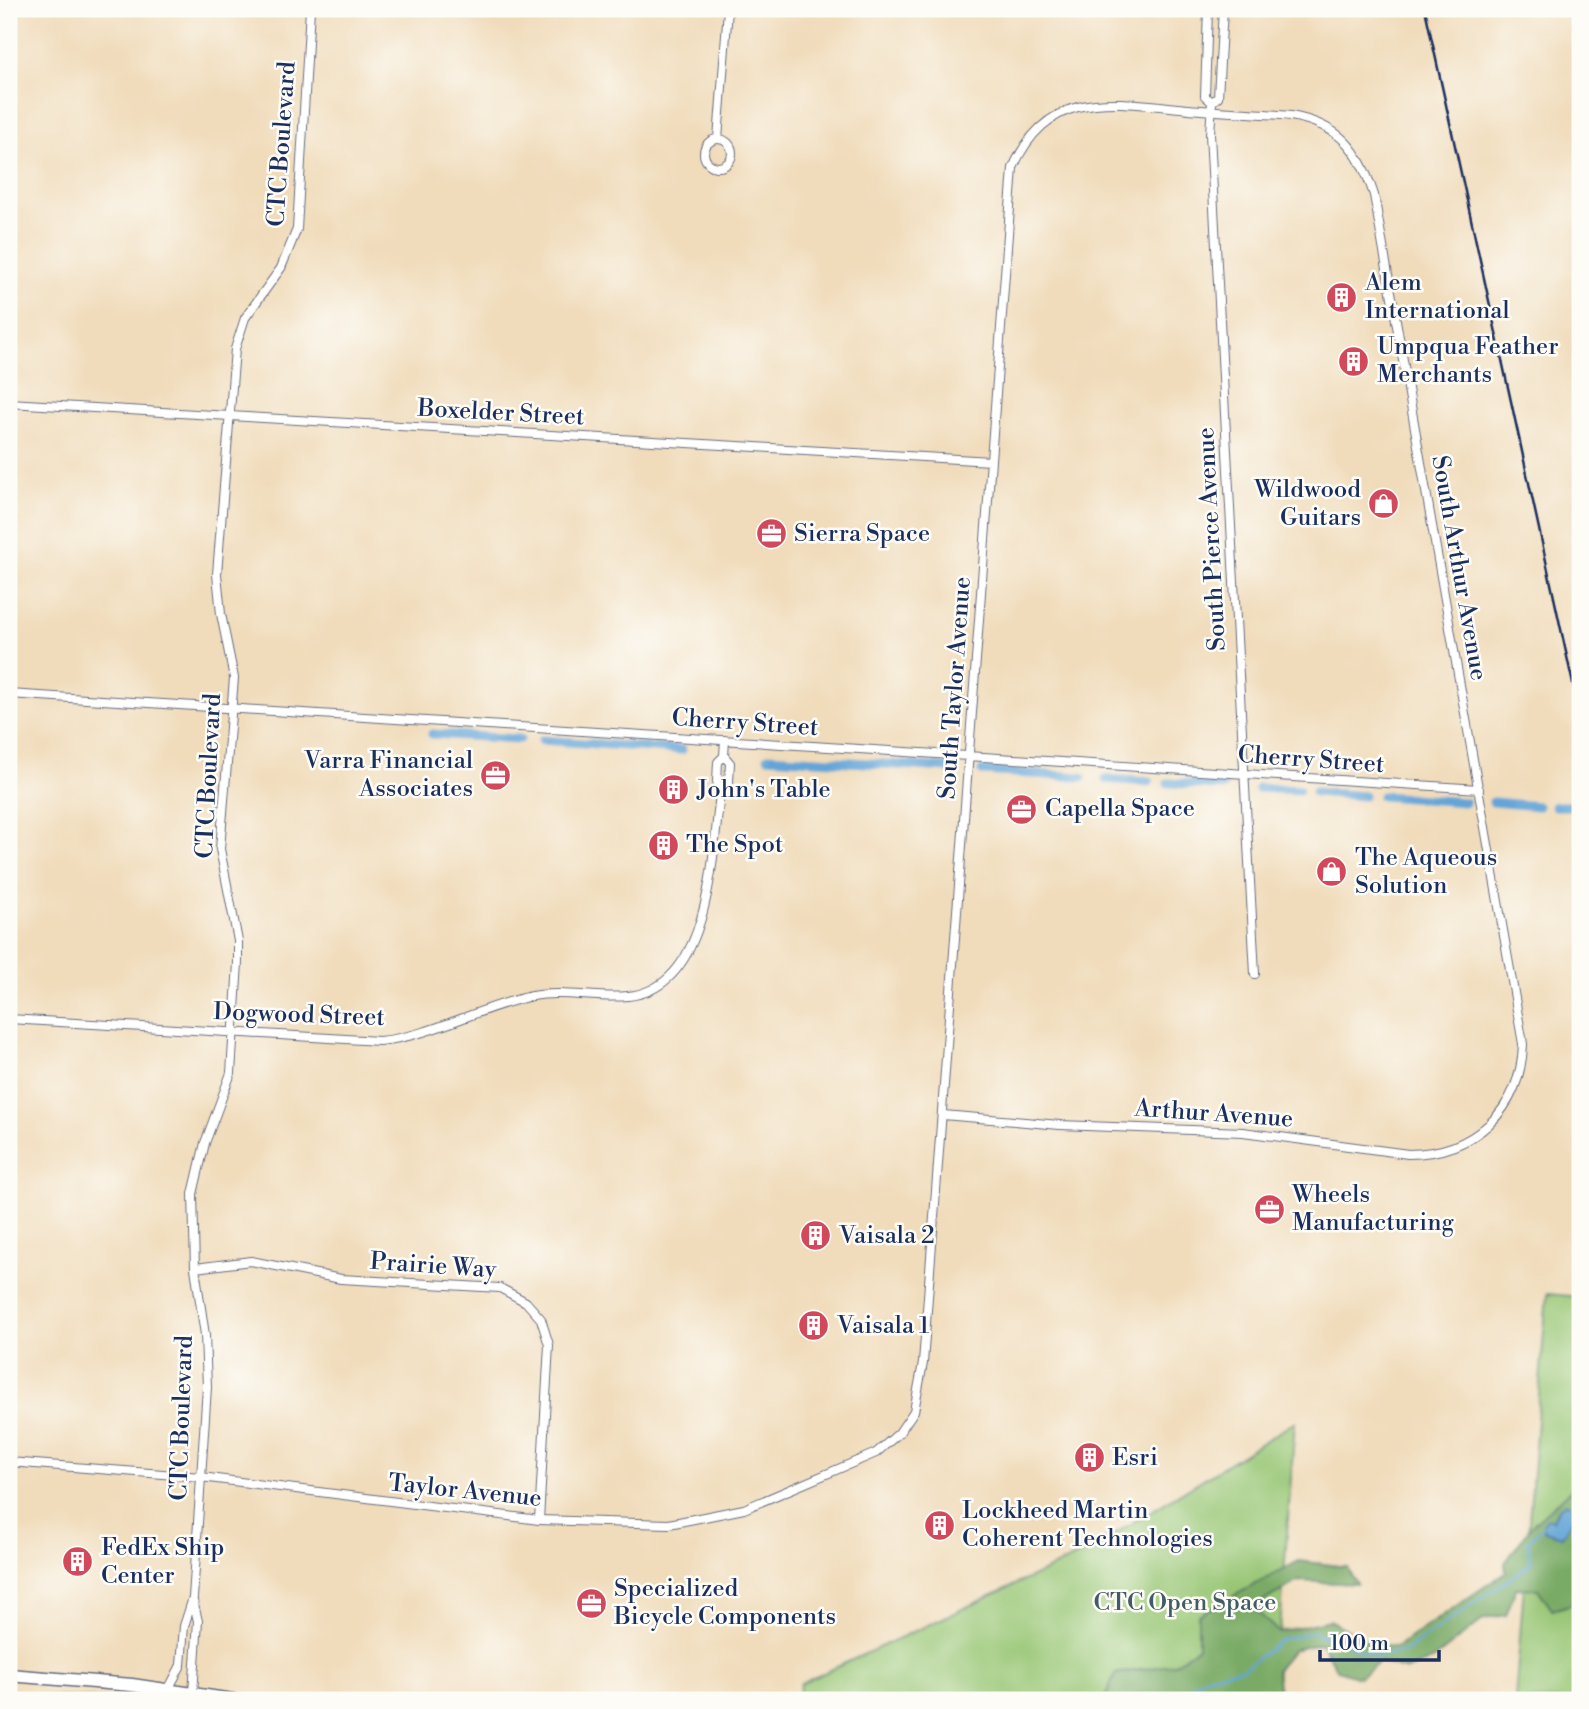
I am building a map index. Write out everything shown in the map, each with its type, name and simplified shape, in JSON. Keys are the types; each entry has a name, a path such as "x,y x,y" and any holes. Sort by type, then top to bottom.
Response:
{"main road":[{"path":"9,1675 167,1690 233,1700"}],"street":[{"name":"CTC Boulevard","path":"167,1690 181,1665 184,1626 193,1598 201,1477 207,1361 195,1268 194,1185 231,1073 239,955 220,849 234,678 221,614 217,573 234,349 245,318 281,268 297,229 310,9"},
{"path":"718,139 728,9"},
{"name":"South Pierce Avenue","path":"1208,9 1205,96 1211,106 1210,134 1255,974"},
{"name":"South Pierce Avenue","path":"1211,106 1218,97 1223,9"},
{"name":"South Taylor Avenue","path":"899,1433 914,1411 921,1380 970,757 1011,179 1023,146 1053,116 1074,106 1105,102 1211,106"},
{"name":"South Arthur Avenue","path":"1211,106 1291,116 1318,123 1339,134 1365,167 1374,195 1523,1044 1515,1087 1506,1104 1477,1134"},
{"name":"Boxelder Street","path":"9,403 990,461"},
{"name":"Cherry Street","path":"9,694 1479,789"},
{"name":"Dogwood Street","path":"9,1019 388,1040 410,1037 510,1000 539,995 631,996 657,986 678,969 693,948 700,926 721,788 729,782 730,763 724,756 725,740"},
{"name":"Arthur Avenue","path":"943,1115 1060,1125 1252,1133 1408,1154 1447,1150 1477,1134"},
{"name":"Prairie Way","path":"195,1268 251,1261 341,1279 500,1288 526,1301 541,1319 549,1345 539,1520"},
{"name":"Taylor Avenue","path":"9,1462 201,1477 539,1520 669,1524 732,1512 799,1488 876,1453 899,1433"},
{"name":"CTC Boulevard","path":"193,1598 198,1621 193,1693"}],"green space":[{"path":"1547,1294 1580,1297 1580,1700 1515,1700"},
{"name":"CTC Open Space","path":"1295,1422 1275,1700 799,1700 800,1684 1084,1553"},
{"path":"1575,1486 1580,1486 1580,1602 1552,1610 1538,1589 1516,1588 1506,1615 1484,1619 1432,1660 1407,1670 1380,1662 1359,1677 1337,1670 1321,1643 1293,1650 1276,1670 1280,1700 1104,1700 1115,1674 1175,1664 1198,1647 1198,1615 1299,1561 1347,1567 1356,1584 1299,1581 1253,1607 1278,1632 1329,1620 1378,1645 1396,1647 1506,1572 1505,1563 1532,1525"},
{"path":"9,1694 110,1700 9,1700"}],"water":[{"path":"1566,1503 1580,1511 1580,1515 1571,1522 1562,1536 1544,1531 1543,1524 1547,1518 1553,1520 1558,1509"}],"waterway":[{"path":"432,734 520,739"},
{"path":"542,740 682,750"},
{"path":"768,757 948,768"},
{"path":"982,771 1082,777"},
{"path":"1106,779 1149,782"},
{"path":"1168,783 1224,786"},
{"path":"1258,788 1299,790"},
{"path":"1315,792 1364,796"},
{"path":"1382,796 1465,802"},
{"path":"1493,802 1538,806"},
{"path":"1555,806 1580,806"},
{"path":"1569,1507 1580,1498"},
{"path":"1146,1700 1174,1697 1207,1676 1245,1668 1281,1640 1313,1632 1375,1655 1404,1652 1531,1564 1528,1542 1544,1525"},
{"path":"1116,1700 1137,1700"}],"railway":[{"path":"1425,9 1580,716"}],"place":[{"name":"Alem International","path":"1342,297"},
{"name":"Umpqua Feather Merchants","path":"1354,361"},
{"name":"Wildwood Guitars","path":"1384,504"},
{"name":"Sierra Space","path":"771,534"},
{"name":"Varra Financial Associates","path":"496,775"},
{"name":"John's Table","path":"674,790"},
{"name":"Capella Space","path":"1022,809"},
{"name":"The Spot","path":"663,845"},
{"name":"The Aqueous Solution","path":"1332,872"},
{"name":"Wheels Manufacturing","path":"1269,1209"},
{"name":"Vaisala 2","path":"816,1236"},
{"name":"Vaisala 1","path":"814,1326"},
{"name":"Esri","path":"1089,1458"},
{"name":"Lockheed Martin Coherent Technologies","path":"939,1525"},
{"name":"FedEx Ship Center","path":"78,1562"},
{"name":"Specialized Bicycle Components","path":"591,1603"}]}
